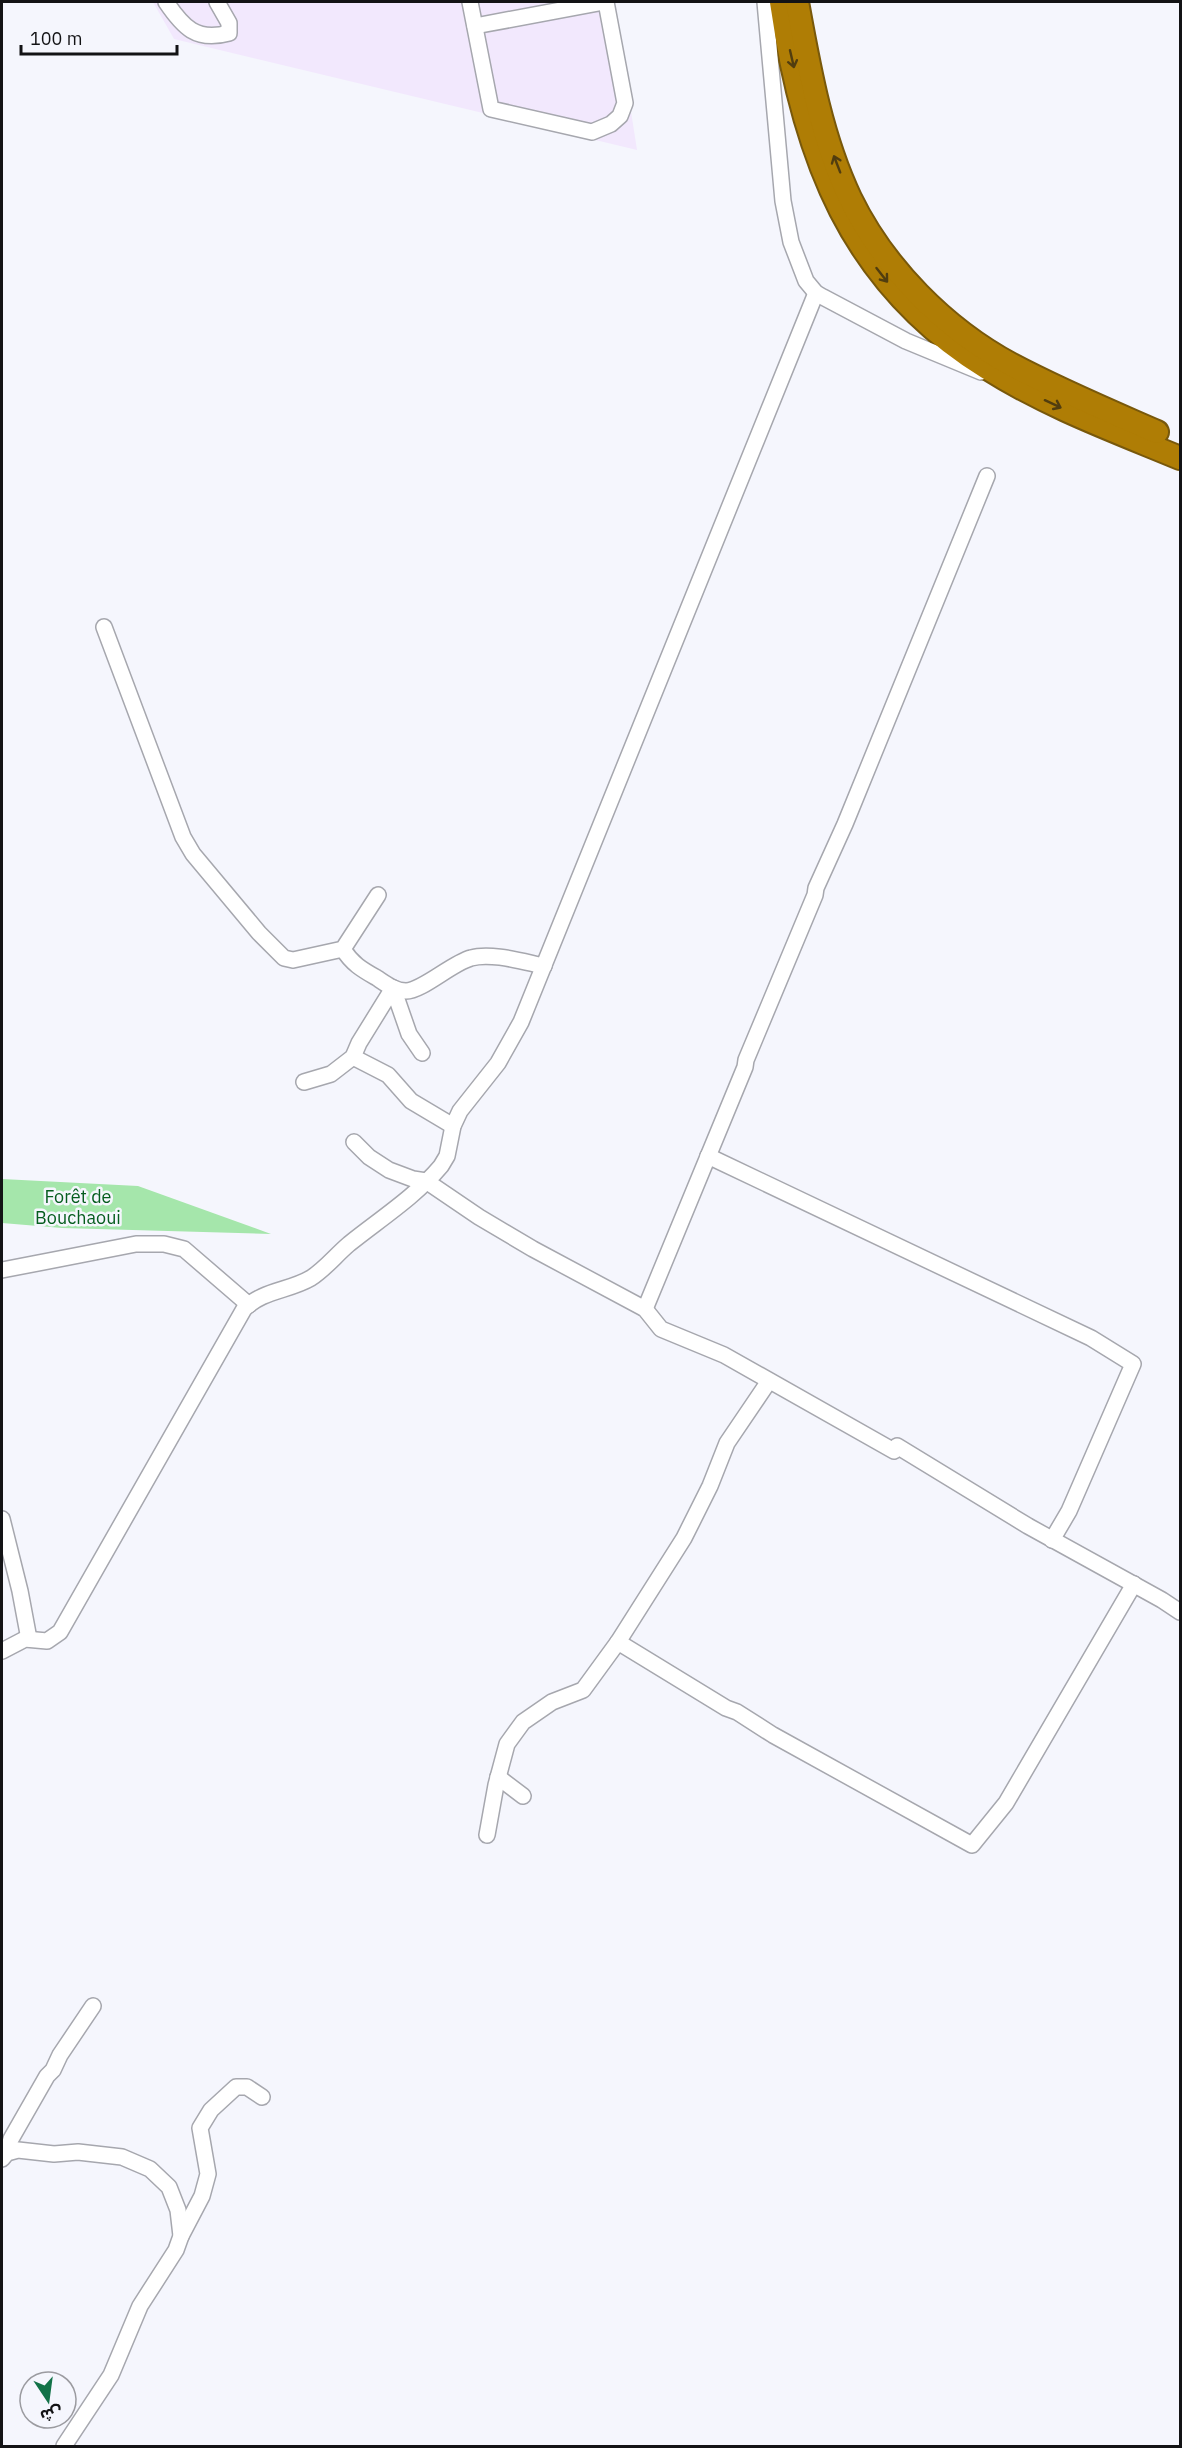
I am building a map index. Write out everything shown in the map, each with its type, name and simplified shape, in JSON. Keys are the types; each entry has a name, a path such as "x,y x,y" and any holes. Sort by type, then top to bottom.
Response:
{"highway":[{"path":"781,2 789,47 817,160 846,223 879,273 928,325 987,368 1025,390 1180,458"},
{"path":"797,2 823,123 850,198 865,225 903,276 937,312 973,341 1012,365 1180,442"}],"street":[{"path":"166,2 186,29 213,38 229,33 229,23 217,2"},
{"path":"470,2 491,109 592,132 611,124 620,116 625,103 605,2 475,26"},
{"path":"765,2 783,201 791,242 806,281 816,293 906,341 1025,390"},
{"path":"2,1652 29,1639 47,1641 60,1632 240,1315 264,1294 311,1278 426,1181 441,1166 447,1156 453,1126 468,1099 483,1083 515,1036 816,293"},
{"path":"645,1309 987,476"},
{"path":"104,627 176,822 193,854 259,933 284,958 293,960 343,950 378,895"},
{"path":"343,950 352,963 393,988 407,991 418,988 443,971 472,957 517,960 544,966"},
{"path":"393,988 410,1034 422,1053"},
{"path":"304,1082 331,1074 353,1058 359,1043 393,988"},
{"path":"353,1058 388,1075 411,1101 453,1126"},
{"path":"354,1142 369,1157 389,1170 412,1179 426,1181 479,1218 645,1309 662,1329 724,1355 895,1448 1180,1612"},
{"path":"708,1156 1091,1338 1133,1364 1069,1510 1052,1540"},
{"path":"2,1270 136,1244 164,1244 184,1249 249,1305"},
{"path":"487,1835 507,1744 523,1722 552,1702 583,1690 618,1642 684,1538 710,1486 727,1443 770,1381"},
{"path":"2,1519 29,1639"},
{"path":"618,1642 773,1735 972,1845 1006,1803 1134,1584"},
{"path":"498,1777 523,1796"},
{"path":"4,2156 11,2139 42,2085 93,2006"},
{"path":"64,2446 111,2374 140,2306 176,2250 202,2196 208,2174 200,2128 211,2110 236,2087 247,2087 262,2097"},
{"path":"4,2156 18,2150 54,2154 78,2152 122,2157 150,2169 169,2187 178,2210 181,2236"}],"shaded area":[{"path":"153,2 614,2 637,150 174,39"}],"green space":[{"name":"Forêt de Bouchaoui","path":"2,1179 138,1186 271,1234 62,1228 2,1223"}]}
